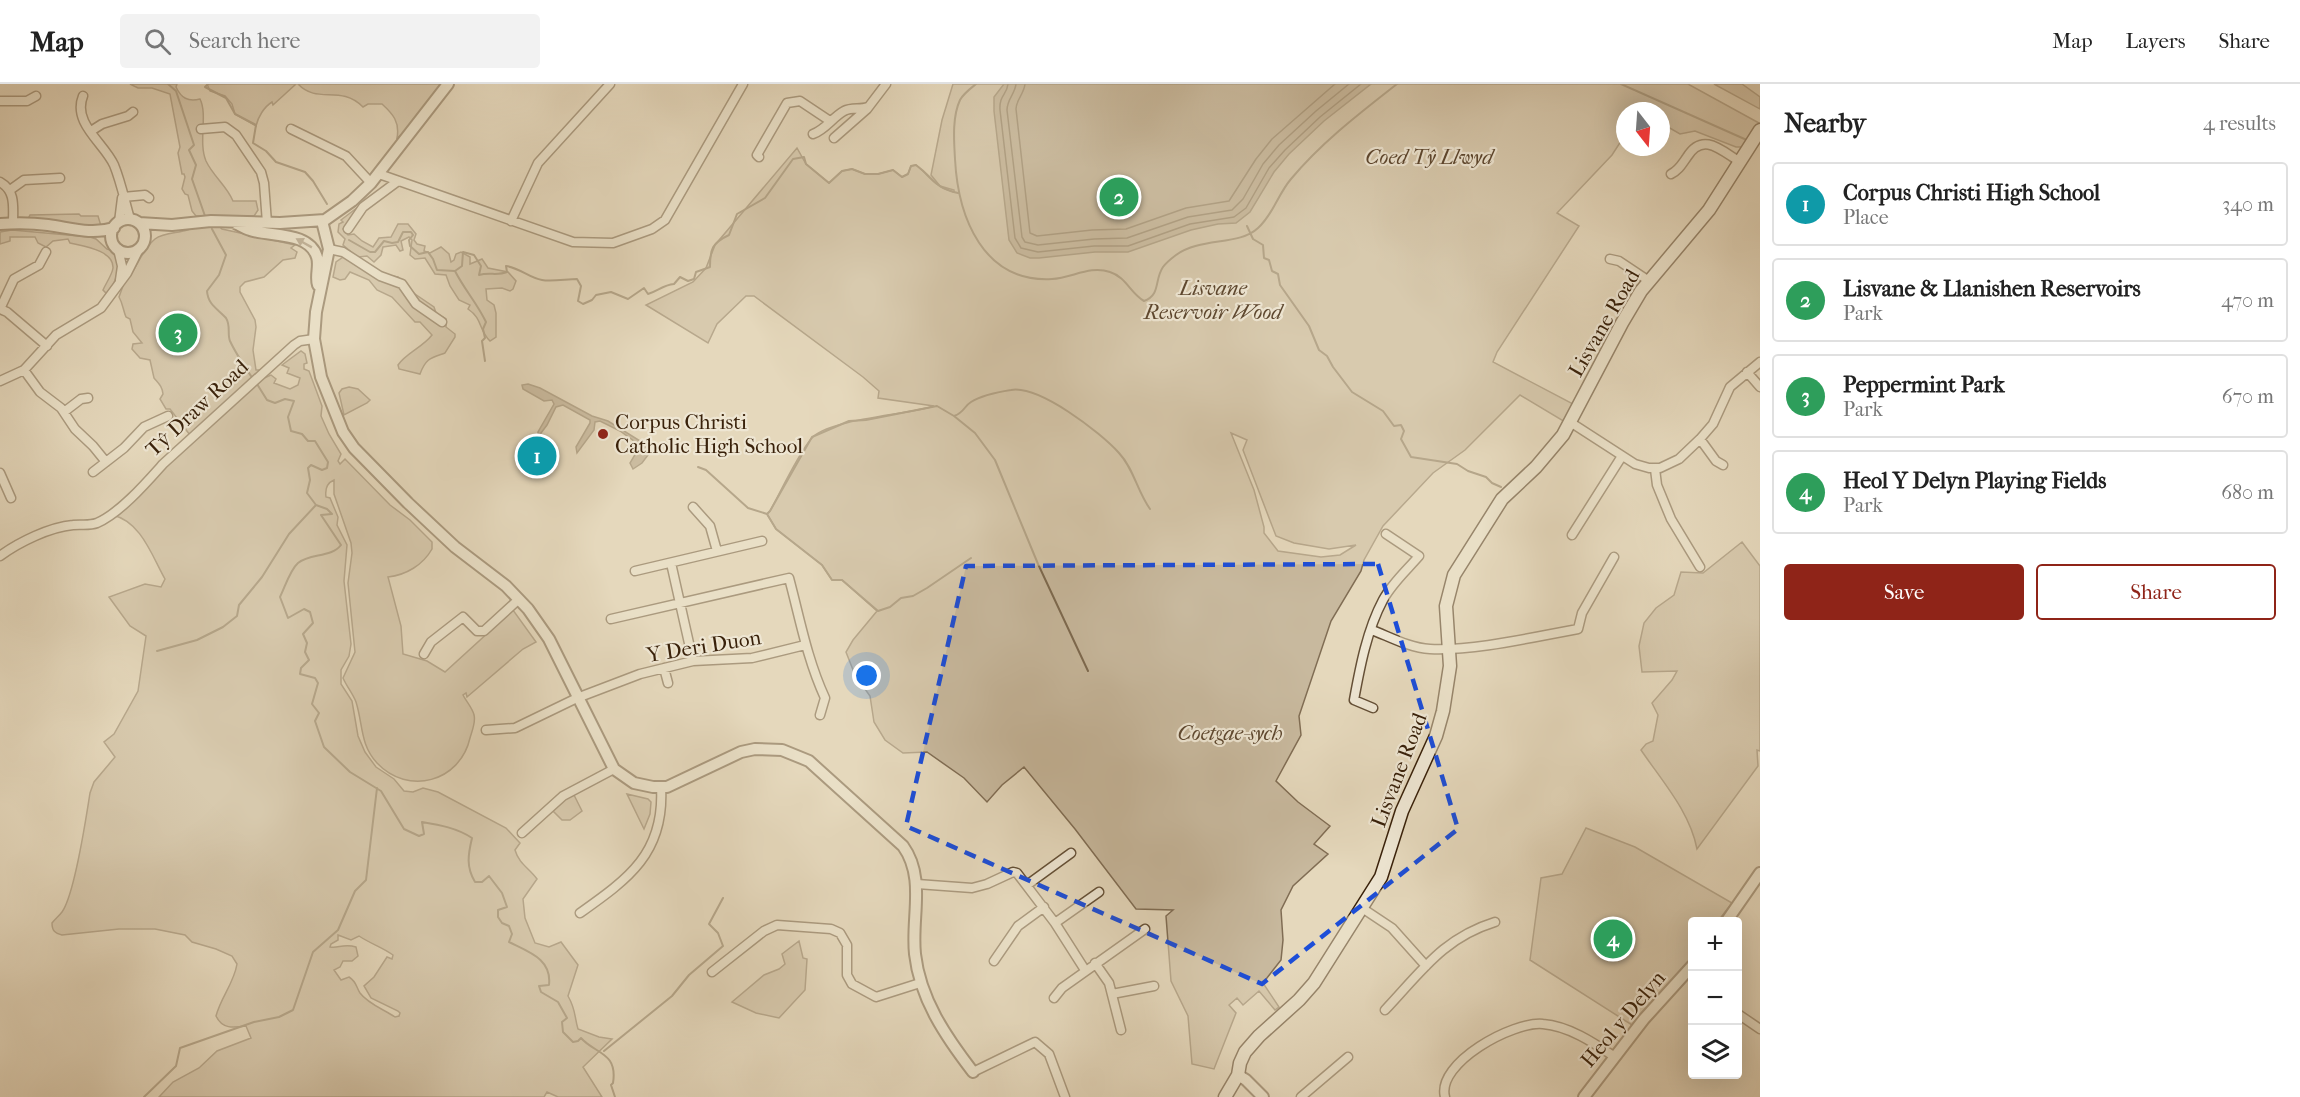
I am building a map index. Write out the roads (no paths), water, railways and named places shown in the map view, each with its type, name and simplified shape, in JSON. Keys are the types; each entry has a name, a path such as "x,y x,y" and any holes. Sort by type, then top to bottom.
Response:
{"main road":[{"name":"Lisvane Road","path":"1225,1097 1238,1075 1245,1052 1314,983 1381,877 1402,811 1436,736 1447,690 1449,648 1446,606 1454,574 1503,500 1557,444 1622,323 1649,281 1709,210 1755,139"}],"street":[{"path":"83,232 101,231 125,223 172,225 199,222 322,221 352,201 371,183 448,84"},
{"path":"511,221 538,164 610,84"},
{"path":"379,174 549,235 573,242 606,244 659,225 670,212 743,84"},
{"path":"834,138 868,107 886,84"},
{"path":"0,101 27,101 36,96"},
{"path":"83,96 80,104 81,115 113,163 123,197 125,223 112,239 122,266 120,280"},
{"path":"759,157 757,155 787,103 800,101 830,121"},
{"path":"813,134 820,132 830,121 850,109 868,107"},
{"path":"91,131 102,124 128,116 133,112"},
{"path":"201,129 225,127 236,135 261,172 267,223"},
{"path":"291,129 346,156 371,183"},
{"path":"1671,174 1677,171 1691,150 1703,144 1714,145 1740,162"},
{"path":"10,190 24,180 60,178"},
{"path":"348,229 363,207 398,181"},
{"path":"0,182 10,190 13,198 13,223"},
{"path":"123,197 146,195 149,198"},
{"path":"322,221 329,249 315,320 314,339 324,385 343,432 354,448 447,540 506,586 534,617 549,639 614,769 634,783 661,788 676,784 741,752 768,748 796,754 809,761 903,846 914,866 917,884 915,952 920,983 950,1041 973,1072 1035,1042 1049,1054 1065,1097"},
{"path":"234,222 250,230 300,240 310,246 318,260 316,281 320,294"},
{"path":"0,381 24,370 61,331 100,308 110,297 127,273 142,245 145,231 125,223"},
{"path":"0,224 48,225 83,232 129,253 153,234 172,225"},
{"path":"329,249 343,252 380,276 402,284 416,304 442,322"},
{"path":"46,252 39,265 14,279 0,309 7,312 47,346"},
{"path":"1610,259 1619,261 1649,281"},
{"name":"Tŷ Draw Road","path":"0,556 42,534 72,525 94,524 111,516 163,464 294,345 314,339"},
{"path":"1570,422 1635,464 1655,469 1666,466 1679,459 1700,439 1713,424 1730,387 1760,362"},
{"path":"24,370 43,396 64,412 75,429 106,462"},
{"path":"1747,372 1760,387"},
{"path":"64,412 81,399 88,398"},
{"path":"93,472 124,448 144,427 168,416"},
{"path":"1700,439 1716,462 1723,465"},
{"path":"1572,535 1622,456"},
{"path":"1655,469 1657,485 1671,519 1700,567"},
{"path":"0,473 11,498"},
{"path":"693,507 710,526 717,551"},
{"path":"1373,708 1353,700 1372,630 1382,602 1391,587 1419,556 1386,534"},
{"path":"634,572 762,541"},
{"path":"1372,630 1409,645 1429,649 1492,644 1578,629 1582,614 1614,556"},
{"path":"671,563 693,661"},
{"path":"611,619 789,578 805,645 815,677 825,698 820,715"},
{"path":"424,654 431,642 463,617 477,630 484,631 519,599"},
{"name":"Y Deri Duon","path":"486,730 515,728 630,677 693,661 752,658 805,645"},
{"path":"664,668 668,683"},
{"path":"522,832 563,796 614,769"},
{"path":"580,913 629,877 647,854 658,823 661,788"},
{"path":"1027,885 1071,853"},
{"path":"917,884 972,888 987,884 1012,872 1021,877 1044,907 1085,970"},
{"path":"1729,917 1756,886 1760,873"},
{"path":"1055,923 1099,892"},
{"path":"994,961 1018,926 1044,907"},
{"path":"1362,908 1392,928 1426,966"},
{"path":"1385,1010 1426,966 1457,938 1495,922"},
{"path":"712,972 764,931 777,925 831,929 840,933 847,945 847,975 852,984 876,997 920,983"},
{"path":"1054,998 1062,988 1085,970 1145,929"},
{"path":"1095,963 1109,983 1121,1030"},
{"name":"Heol y Delyn","path":"1584,1097 1644,1019 1688,974"},
{"path":"1112,994 1154,986"},
{"path":"1742,1017 1760,1029"},
{"path":"1444,1097 1445,1080 1462,1062 1497,1035 1521,1026 1551,1025 1583,1038 1615,1057"},
{"path":"1301,1097 1348,1057"},
{"path":"1238,1075 1263,1097"}],"water":[{"path":"1004,84 1371,84 1324,121 1289,154 1274,172 1250,212 1236,223 1191,230 1128,252 1095,252 1030,258 1017,253 1009,240 994,111 994,97"},
{"path":"528,384 592,416 608,421 648,446 648,455 633,469 630,463 639,448 638,444 620,431 600,421 595,422 594,430 577,453 576,447 590,420 563,405 556,407 538,437 538,432 554,404 552,400 544,401 523,389 522,385"}],"waterway":[{"path":"168,84 176,91 194,145 189,150 196,165 192,179 205,216"},
{"path":"208,84 205,87 226,98 235,114 256,125 253,143 266,151 276,162 305,172 327,204"},
{"path":"976,84 965,93 957,107 954,137 957,181 962,203 969,224 979,242 992,258 1008,270 1028,277 1052,279 1103,270 1116,274 1144,301 1153,295 1160,272 1176,255 1186,249 1241,237 1258,228 1268,217 1286,185 1303,165 1342,128 1397,84"},
{"path":"1621,84 1749,141"},
{"path":"349,240 370,252 375,252 384,241 398,242 403,232 411,232 413,235 409,240 410,246 419,254 428,252 437,270 455,271 462,266 463,252 474,255 481,266 479,275 504,273 507,272 506,266 542,280 577,279 581,286 578,301 583,304 592,300 596,295 611,292 628,299 644,288 648,294 674,284 680,277 688,281 694,279 696,272 710,267 713,247 729,235 737,214 765,198 793,159 804,157 806,164 829,183 842,171 852,169 865,174 878,174 893,170 902,177 908,174 911,166 916,165 939,185 958,193"},
{"path":"1247,226 1253,239 1263,245 1264,258 1269,260 1272,271 1278,274 1280,285 1309,326 1319,350 1327,356 1352,392 1383,411 1394,426 1401,425 1404,431 1401,439 1411,457 1457,464 1468,471 1486,477 1501,487"},
{"path":"212,229 226,255 219,275 207,291 208,296 211,303 226,318 230,341 253,379"},
{"path":"455,271 486,322 483,329 485,338 482,341 485,361"},
{"path":"257,384 267,400 275,403 285,399 294,401 288,417 291,431 302,434 308,441 315,441 328,462 327,468 322,470 311,465 308,468 310,480 307,493 316,505 327,509 332,514 321,515 341,545 332,552 298,563 290,574 280,597 288,618 304,609 310,612 313,623 303,634 307,643 305,652 309,660 301,668 300,674 315,678 318,683 312,704 319,713 315,721 324,747 350,772 381,791 404,829 419,836 424,834 422,822 454,829 472,838 469,861 475,882 482,882 489,876 502,893 507,907 498,910 498,917 502,923 509,926 512,934 509,942 531,953 547,969 549,985 539,986 541,992 558,1002 567,1018 562,1022 563,1032 573,1042 581,1038 609,1059 614,1073 611,1085 615,1097"},
{"path":"954,416 980,397 1011,390 1023,390 1052,402 1084,423 1119,453 1150,509"},
{"path":"698,467 706,470 748,508 767,514 812,437 849,421 866,420 937,406 975,433 995,460 1038,564 1088,671"},
{"path":"157,651 197,640 223,627 237,616 239,605 262,577 289,534 316,505"},
{"path":"767,514 776,529 822,565 832,580 842,580 878,611 890,607 901,598 913,596 971,558"},
{"path":"144,1097 176,1066 180,1048 254,1022 279,1017 293,1010 313,952 338,930 355,891 366,880 377,788"},
{"path":"604,1051 672,996 689,975 723,946 718,933 709,924 723,898"}],"place":[{"name":"Lisvane & Llanishen Reservoirs","path":"1119,197"},
{"name":"Peppermint Park","path":"178,333"},
{"name":"Corpus Christi Catholic High School","path":"603,434"},
{"name":"Corpus Christi High School","path":"537,456"},
{"name":"Heol Y Delyn Playing Fields","path":"1613,939"}],"park label":[{"name":"Coed Tŷ Llwyd","path":"1429,157"},
{"name":"Lisvane Reservoir Wood","path":"1213,300"},
{"name":"Coetgae-sych","path":"1230,733"}]}
